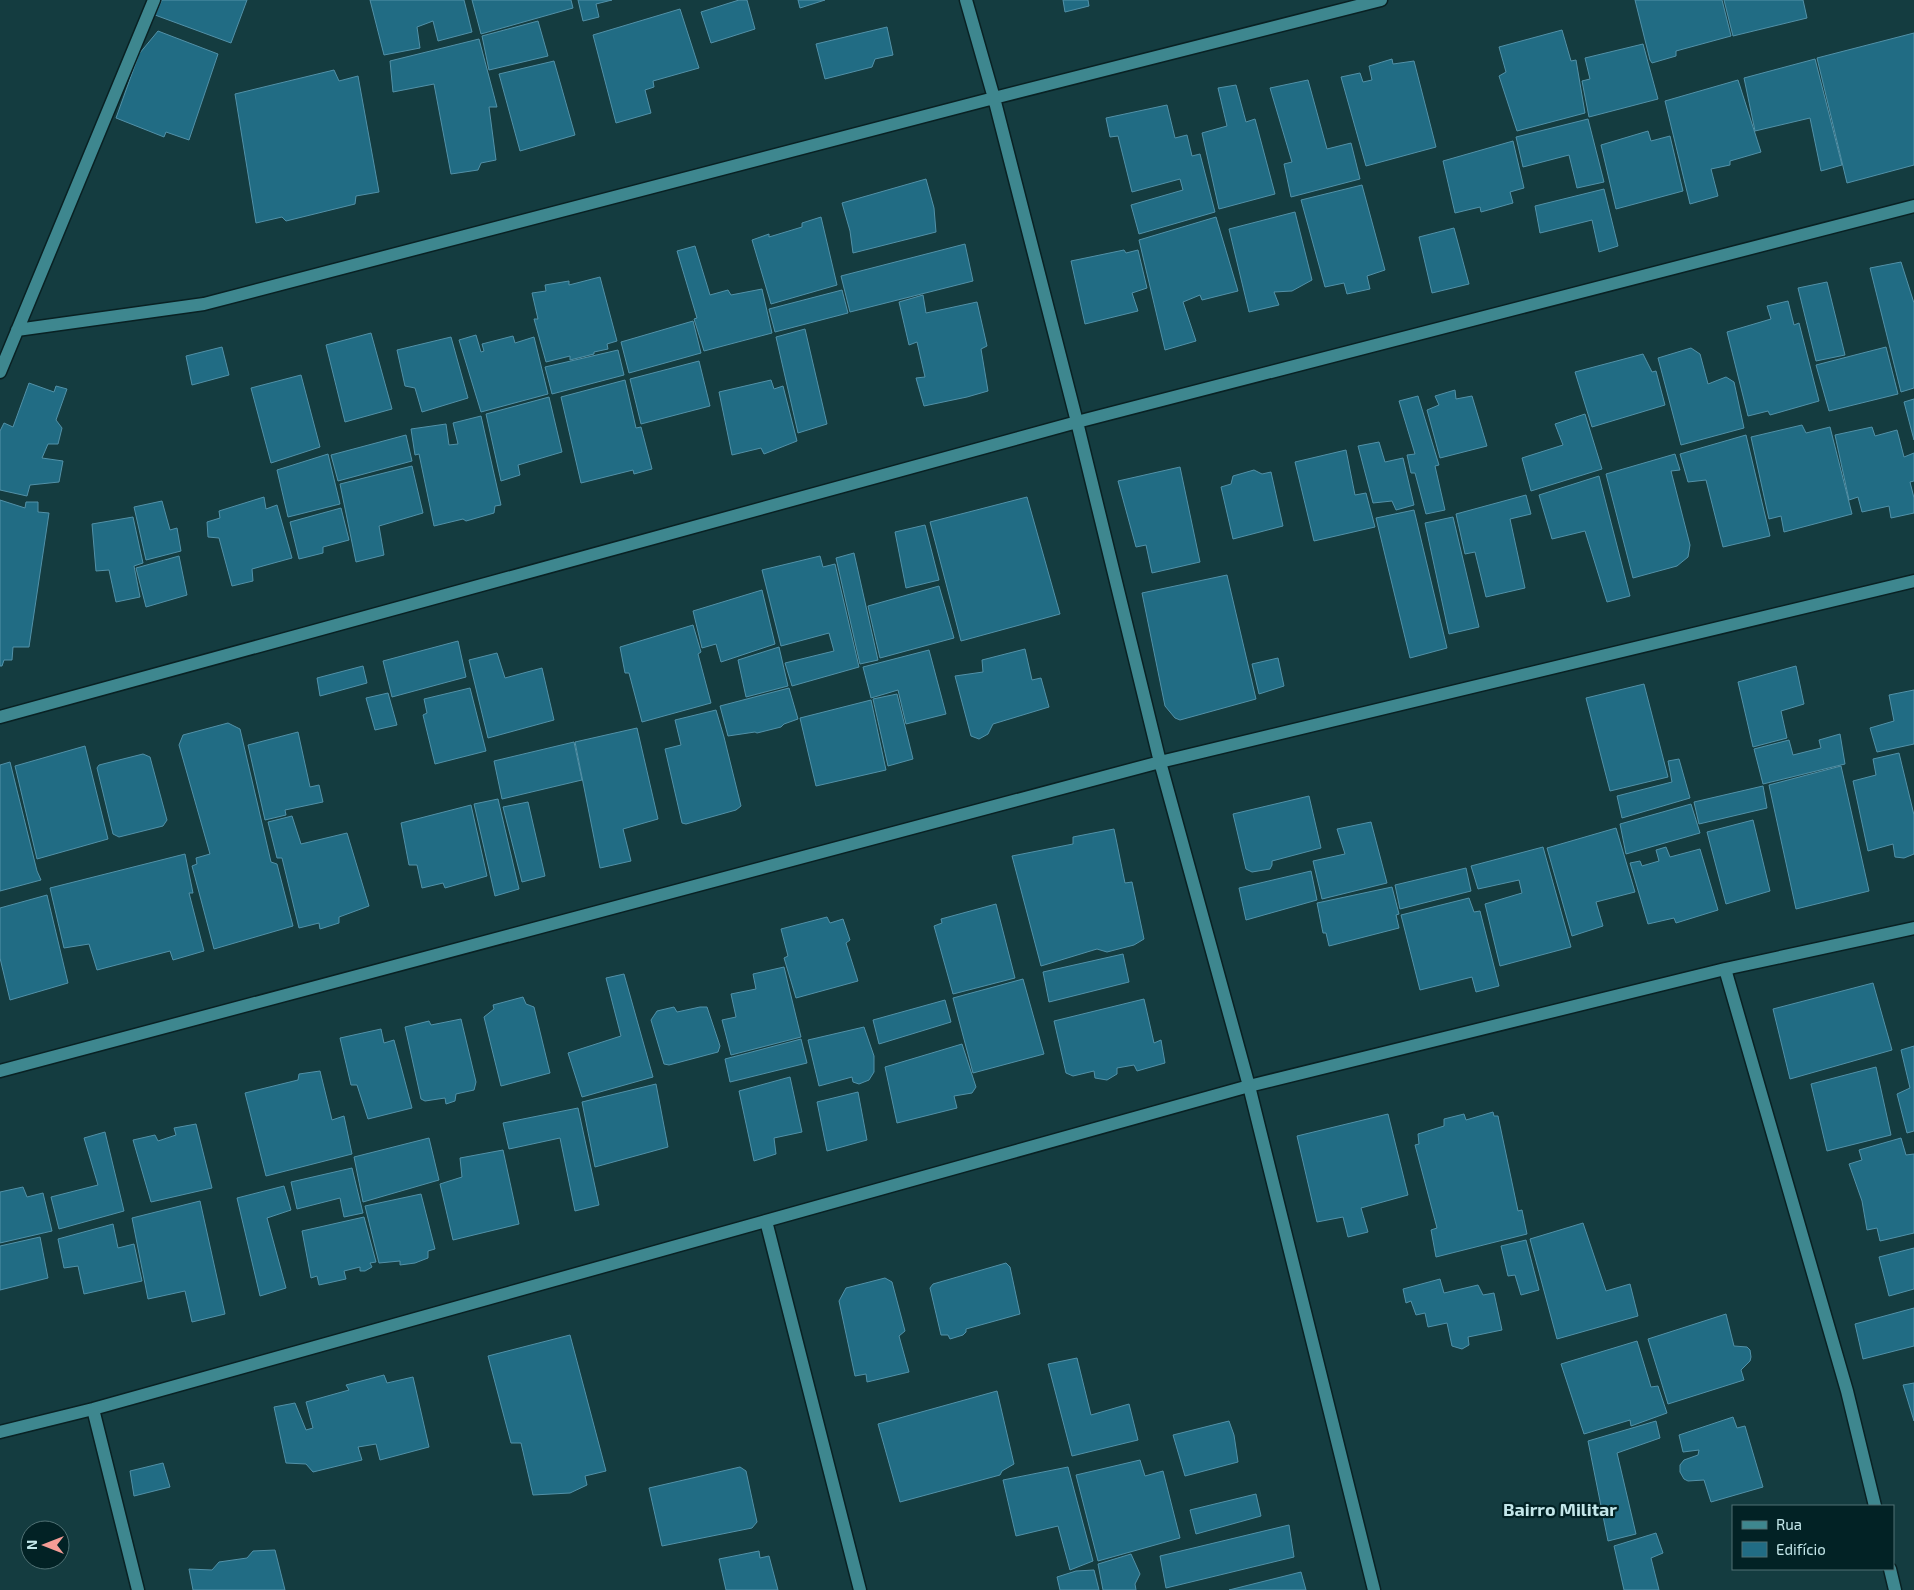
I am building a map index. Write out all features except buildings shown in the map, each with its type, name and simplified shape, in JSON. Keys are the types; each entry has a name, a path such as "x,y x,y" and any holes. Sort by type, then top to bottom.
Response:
{"street":[{"path":"0,372 154,0"},
{"path":"966,0 994,98 1077,422 1160,762 1248,1086 1374,1590"},
{"path":"17,330 204,304 994,98 1381,0"},
{"path":"0,717 1077,422 1914,206"},
{"path":"0,1071 1160,762 1914,581"},
{"path":"0,1432 93,1409 1248,1086 1725,969 1914,928"},
{"path":"1725,969 1846,1391 1875,1505"},
{"path":"766,1221 860,1590"},
{"path":"93,1409 138,1590"},
{"path":"1890,1570 1895,1590"}],"district":[{"name":"Bairro Militar","path":"1560,1510"}]}
